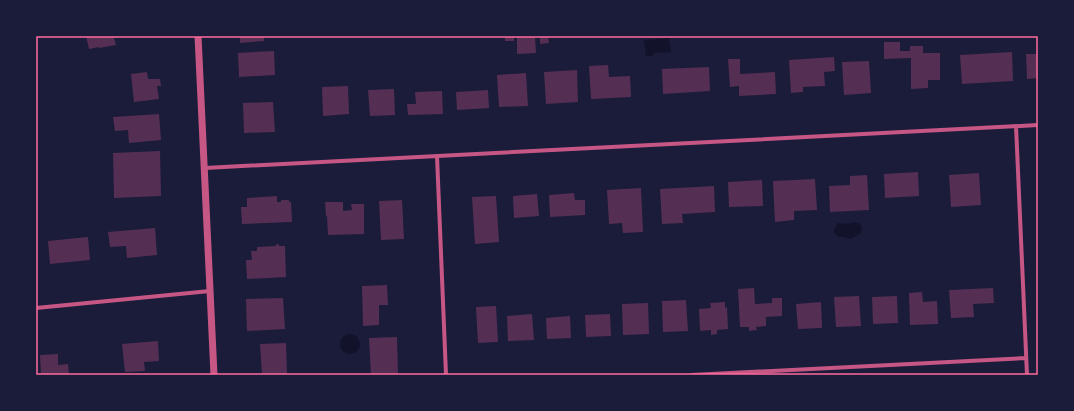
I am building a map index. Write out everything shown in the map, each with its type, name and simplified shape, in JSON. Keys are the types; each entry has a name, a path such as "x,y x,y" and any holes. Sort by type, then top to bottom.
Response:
{"street":[{"path":"198,36 214,375"},
{"path":"205,168 1038,125"},
{"path":"1016,126 1027,375"},
{"path":"437,156 446,375"},
{"path":"36,308 211,290"},
{"path":"692,375 1026,358"}],"shaded area":[{"path":"669,38 671,52 653,53 653,56 646,56 644,40"},
{"path":"855,222 860,224 862,228 861,233 850,239 839,237 834,233 838,223 847,224"},
{"path":"350,334 357,337 360,344 357,351 350,354 343,351 340,344 343,337"}],"building":[{"path":"86,36 119,37 114,38 116,45 89,49"},
{"path":"240,36 264,36 264,41 240,43"},
{"path":"505,36 514,36 514,41 505,41"},
{"path":"517,36 535,36 536,53 517,54"},
{"path":"540,37 548,37 549,43 540,44"},
{"path":"884,42 900,42 900,51 910,51 910,46 923,46 923,53 940,53 940,80 928,80 928,88 911,89 911,58 884,59"},
{"path":"274,51 275,75 239,77 238,53"},
{"path":"1012,52 1013,81 962,84 960,55"},
{"path":"1026,54 1038,54 1038,78 1027,79"},
{"path":"834,57 835,71 824,72 825,86 803,87 803,92 791,93 789,60"},
{"path":"728,59 740,59 740,74 775,72 776,94 739,96 739,86 730,87"},
{"path":"869,61 871,93 844,95 842,62"},
{"path":"608,65 609,77 630,76 631,97 591,99 589,66"},
{"path":"709,67 710,91 663,94 662,69"},
{"path":"577,70 578,102 546,104 544,72"},
{"path":"147,72 148,79 160,79 161,86 157,86 159,99 134,102 131,74"},
{"path":"526,73 528,106 499,107 497,75"},
{"path":"348,86 349,114 323,116 322,87"},
{"path":"394,89 395,115 370,116 368,90"},
{"path":"488,90 489,108 457,110 456,92"},
{"path":"442,91 443,114 408,115 407,104 416,104 415,92"},
{"path":"273,102 275,132 244,133 243,103"},
{"path":"159,114 161,140 129,143 128,130 115,131 113,117"},
{"path":"160,151 161,196 114,198 113,153"},
{"path":"918,172 919,196 885,198 884,174"},
{"path":"979,173 981,205 951,207 949,175"},
{"path":"867,175 869,210 830,212 829,186 850,185 850,176"},
{"path":"815,179 817,210 794,211 794,220 775,222 773,181"},
{"path":"762,180 763,206 729,207 728,182"},
{"path":"714,186 715,212 682,214 683,223 662,224 660,189"},
{"path":"641,188 643,232 623,233 622,223 609,224 607,190"},
{"path":"574,193 575,200 585,200 585,215 550,217 549,195"},
{"path":"537,194 539,216 514,218 513,196"},
{"path":"277,196 277,202 281,202 281,200 289,200 289,202 291,202 292,222 242,224 241,207 247,207 247,198"},
{"path":"496,196 499,242 475,244 472,197"},
{"path":"402,200 404,239 381,240 379,201"},
{"path":"325,202 343,202 343,211 352,210 351,204 364,204 364,234 328,235"},
{"path":"155,228 157,255 127,258 126,246 110,247 108,232"},
{"path":"88,237 90,260 50,264 48,241"},
{"path":"279,244 279,246 285,246 286,277 247,279 246,260 252,260 251,251 257,251 257,247 276,246 275,245"},
{"path":"387,285 388,305 379,305 379,325 363,326 362,286"},
{"path":"754,288 755,304 772,303 772,298 782,298 782,316 766,317 766,326 756,327 757,330 749,331 749,327 740,327 738,289"},
{"path":"993,288 994,303 973,304 974,317 951,318 949,290"},
{"path":"922,292 923,302 937,301 938,324 910,325 909,293"},
{"path":"859,296 861,326 836,327 834,297"},
{"path":"897,296 898,323 873,324 872,297"},
{"path":"283,298 285,329 247,331 246,299"},
{"path":"686,300 688,331 663,332 662,301"},
{"path":"725,302 725,308 727,307 728,329 717,330 717,334 711,335 711,330 700,331 699,309 711,308 710,303"},
{"path":"821,302 822,328 798,329 796,304"},
{"path":"648,303 649,334 623,335 622,304"},
{"path":"496,306 498,342 478,343 476,307"},
{"path":"532,314 534,340 508,341 507,316"},
{"path":"610,314 611,336 586,337 585,315"},
{"path":"570,316 571,338 547,339 546,318"},
{"path":"397,337 398,375 371,375 369,338"},
{"path":"158,341 159,361 144,362 145,371 125,372 122,344"},
{"path":"286,343 287,375 262,375 260,344"},
{"path":"58,354 58,365 68,364 69,375 41,375 40,355"}]}
